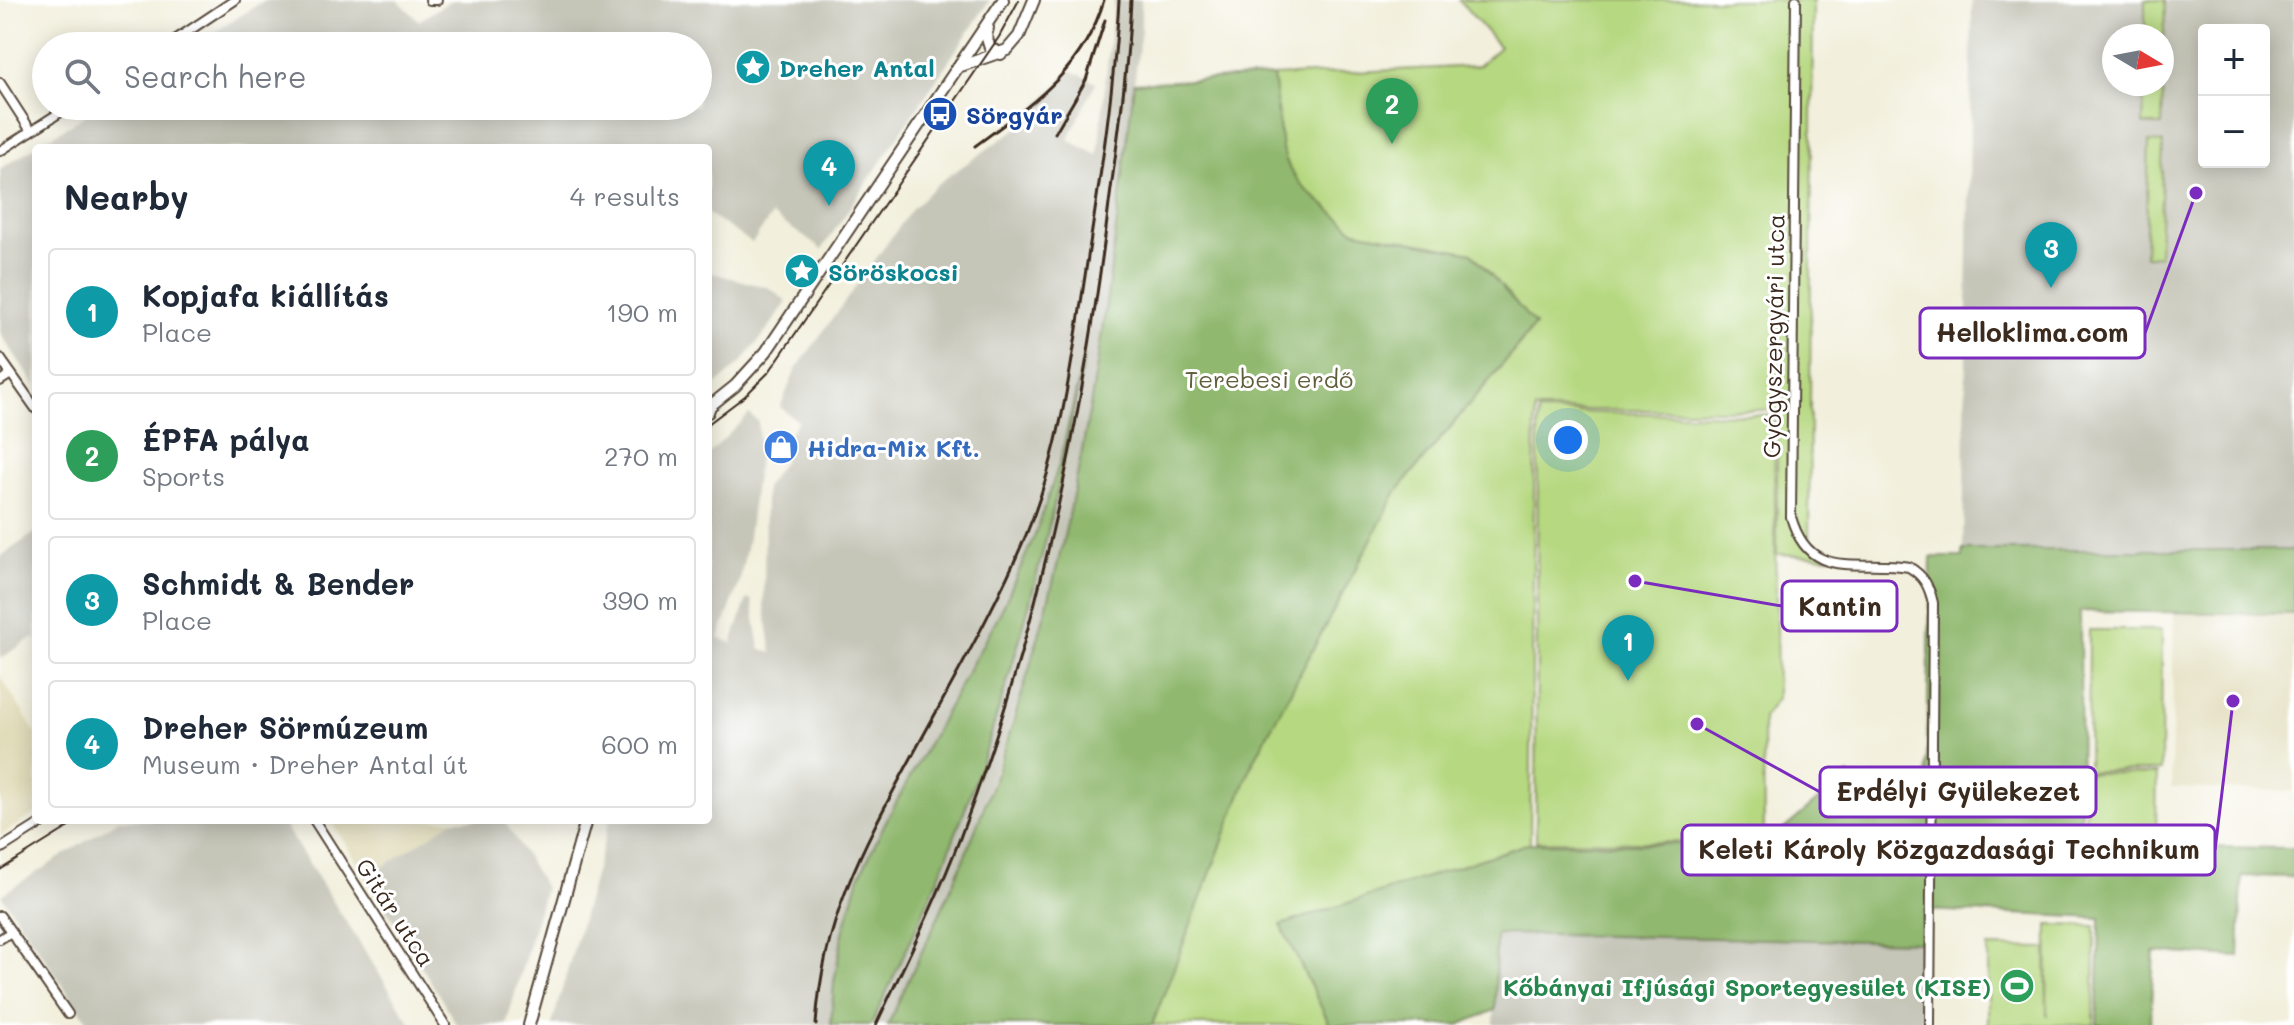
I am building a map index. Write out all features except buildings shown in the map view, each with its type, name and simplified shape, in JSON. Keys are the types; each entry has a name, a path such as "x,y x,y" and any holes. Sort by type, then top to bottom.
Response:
{"main road":[{"path":"712,405 766,352 1003,0"},
{"path":"960,66 1001,54 1014,44 1034,0"},
{"path":"989,22 987,42 990,48 1001,54"},
{"path":"529,1025 585,824"}],"street":[{"path":"187,32 235,0"},
{"name":"Gyógyszergyári utca","path":"1796,0 1791,517 1796,535 1806,549 1819,559 1845,565 1909,567 1920,573 1929,586 1933,603 1930,1025"},
{"path":"0,83 31,131"},
{"path":"0,151 48,120"},
{"path":"0,358 32,403"},
{"path":"0,381 11,374"},
{"path":"0,849 40,824"},
{"name":"Gitár utca","path":"317,824 445,1025"},
{"path":"0,916 68,1014"},
{"path":"0,939 11,932"}],"shaded area":[{"path":"265,0 398,0 419,21 451,0 990,0 822,249 772,215 752,243 712,217 712,144 40,144 78,120 712,120 712,32 215,32"},
{"path":"1114,0 1141,0 1141,30 1099,358 1079,466 1046,611 981,812 952,887 888,1025 871,1025 914,934 980,764 1026,620 1065,463 1079,381 1060,462 1035,535 1002,609 885,823 859,877 843,933 834,982 831,1025 552,1025 609,824 712,824 712,451 749,414 758,421 759,452 748,537 740,581 719,638 732,643 747,599 752,600 760,649 772,653 764,604 765,488 784,460 776,454 798,421 780,407 796,369 912,209 937,184 1016,129 1070,70 1096,82 1068,140 1098,155"},
{"path":"1972,0 2294,0 2294,550 1963,550"},
{"path":"32,149 32,380 0,333 0,169"},
{"path":"712,273 770,288 787,302 740,364 712,388"},
{"path":"32,535 32,638 0,659 0,557"},
{"path":"2174,613 2294,614 2294,791 2171,788"},
{"path":"0,675 32,727 32,816 0,836"},
{"path":"113,824 206,824 209,828 215,824 284,824 412,1025 90,1025 1,895"},
{"path":"333,824 448,824 367,877"},
{"path":"448,824 506,824 545,888 506,1025 457,1025 367,877"},
{"path":"1495,934 1922,942 1922,1025 1494,1025"}],"green space":[{"path":"1459,0 1813,0 1809,543 1829,557 1777,554 1777,416 1769,410 1535,410 1530,843 1281,925 1330,1025 1152,1025 1253,762 1397,491 1535,326 1472,253 1355,231 1304,188 1290,170 1282,149 1273,76 1478,66 1500,47"},
{"path":"2145,0 2165,0 2164,24 2145,24"},
{"name":"Terebesi erdő","path":"1273,76 1282,149 1290,170 1304,188 1355,231 1472,253 1535,325 1397,491 1253,762 1152,1025 888,1025 979,821 1015,718 1045,613 1088,416 1109,283 1134,83"},
{"path":"2144,96 2163,96 2162,125 2143,125"},
{"path":"2149,142 2163,143 2159,256 2145,256"},
{"path":"1084,355 1059,483 1028,610 990,736 946,859 871,1025 831,1025 834,982 843,933 859,877 885,823 1002,609 1035,535 1060,462"},
{"path":"1538,412 1767,415 1774,422 1777,698 1763,718 1764,843 1536,841"},
{"path":"1963,550 2294,550 2294,614 2080,611 2081,846 2294,848 2294,877 2242,876 2239,957 2154,952 2150,1025 2097,1025 2100,918 1925,910 1922,942 1496,934 1495,1010 1459,1025 1330,1025 1281,925 1530,843 1765,845 1848,775 1926,807 1931,557 1963,557"},
{"path":"2089,630 2162,630 2161,771 2088,771"},
{"path":"2086,773 2157,774 2156,837 2085,836"},
{"path":"2048,925 2095,926 2094,1025 1988,1025 1988,947 2046,948 2047,1017"}],"tram line":[{"path":"712,421 745,396 769,372 999,37 1019,0"},
{"path":"0,870 74,824"}],"railway":[{"path":"975,146 1035,100 1069,66 1095,25 1104,0"},
{"path":"816,1025 826,953 847,887 876,824 1000,593 1026,535 1048,472 1070,374 1096,207 1110,104 1119,0"},
{"path":"876,1025 931,909 960,838 988,761 1035,605 1086,366 1119,128 1131,0"},
{"path":"1055,133 1086,80 1105,20"}],"place":[{"name":"Dreher Antal","path":"753,67"},
{"name":"Sörgyár","path":"940,114"},
{"name":"ÉPFA pálya","path":"1392,144"},
{"name":"Helloklima.com","path":"2196,193"},
{"name":"Dreher Sörmúzeum","path":"829,206"},
{"name":"Söröskocsi","path":"802,271"},
{"name":"Schmidt & Bender","path":"2051,288"},
{"name":"Hidra-Mix Kft.","path":"781,447"},
{"name":"Kantin","path":"1635,581"},
{"name":"Kopjafa kiállítás","path":"1628,681"},
{"name":"Keleti Károly Közgazdasági Technikum","path":"2233,701"},
{"name":"Erdélyi Gyülekezet","path":"1697,724"},
{"name":"Kőbányai Ifjúsági Sportegyesület (KISE)","path":"2017,986"}]}
